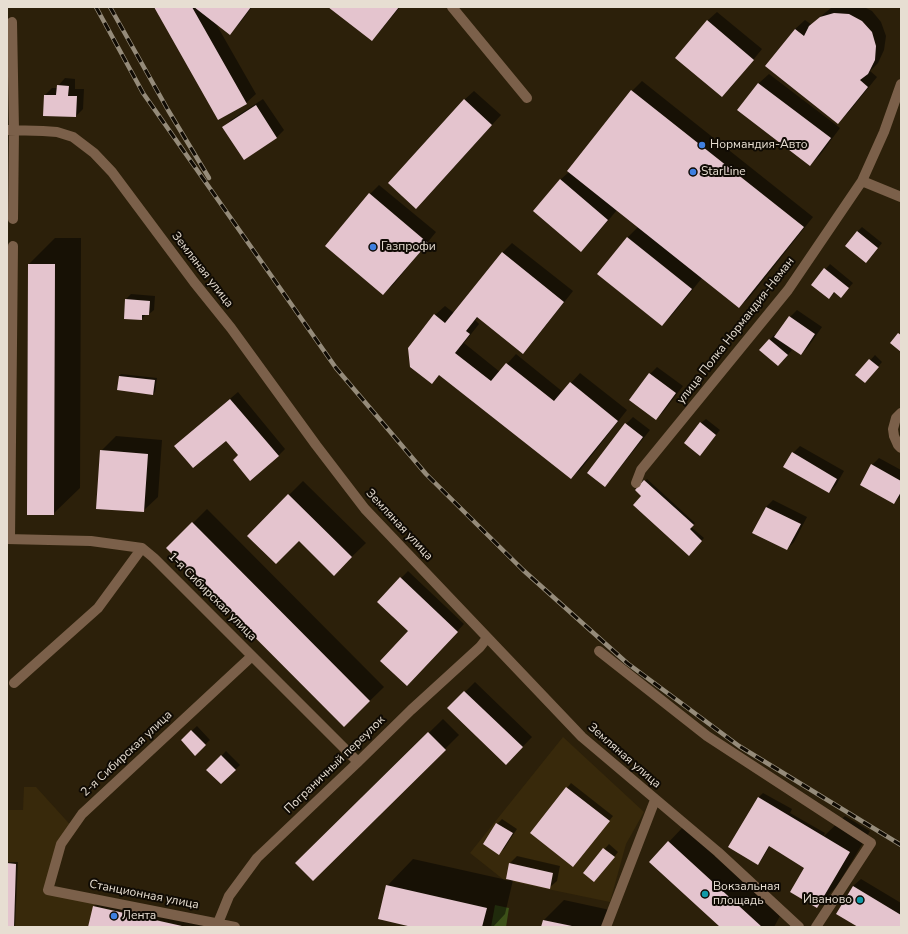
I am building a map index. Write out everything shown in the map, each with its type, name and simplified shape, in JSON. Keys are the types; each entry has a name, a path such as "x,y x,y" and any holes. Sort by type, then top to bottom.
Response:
{"street":[{"path":"452,7 527,98"},
{"path":"12,22 11,130 13,219"},
{"name":"улица Полка Нормандия-Неман","path":"636,483 641,470 788,290 862,181 884,132 901,84"},
{"name":"Земляная улица","path":"11,130 43,130 58,132 74,137 94,153 112,172 194,282 231,328 316,445 365,509 582,737 718,852 799,927"},
{"path":"862,181 901,196"},
{"path":"13,246 9,539 91,541 142,548 98,608 14,683"},
{"path":"901,413 896,418 893,429 894,436 901,448"},
{"name":"1-я Сибирская улица","path":"142,548 154,558 358,762"},
{"name":"Пограничный переулок","path":"218,923 229,896 257,858 411,710 480,647 487,638"},
{"path":"599,652 707,736 871,843 816,927"},
{"name":"2-я Сибирская улица","path":"48,890 61,844 82,814 252,656"},
{"path":"606,927 655,800"},
{"name":"Станционная улица","path":"48,890 235,927"}],"shaded area":[{"path":"563,737 644,812 626,844 610,902 504,880 470,853"},
{"path":"24,787 36,787 75,830 55,860 50,893 90,900 209,927 7,927 7,810 23,810"}],"green space":[{"path":"495,905 509,908 506,927 491,927"}],"building":[{"path":"154,7 192,7 247,104 218,120"},
{"path":"194,7 251,7 230,35"},
{"path":"328,7 399,7 372,41"},
{"path":"834,13 849,14 862,21 872,32 876,46 875,60 868,74 860,80 868,87 838,124 765,66 795,29 804,36 809,26 820,17"},
{"path":"707,20 754,60 722,97 675,58"},
{"path":"758,83 831,138 810,166 737,110"},
{"path":"57,85 69,86 68,96 77,96 76,117 43,116 44,95 56,95"},
{"path":"631,90 804,227 739,308 567,171"},
{"path":"464,99 492,125 416,209 388,183"},
{"path":"256,105 277,138 244,160 222,127"},
{"path":"560,179 608,220 581,252 533,211"},
{"path":"369,193 428,243 383,295 325,246"},
{"path":"857,231 878,248 866,263 845,246"},
{"path":"627,237 692,289 662,326 597,274"},
{"path":"502,252 564,302 523,354 477,317 466,331 470,334 455,353 491,381 506,363 554,401 570,382 618,421 571,479 439,375 432,384 410,367 408,348 434,314 445,323"},
{"path":"28,264 55,264 54,515 27,515"},
{"path":"824,268 849,288 841,298 834,292 829,299 811,285"},
{"path":"125,299 150,301 149,315 142,315 142,320 124,319"},
{"path":"789,316 815,334 801,355 774,337"},
{"path":"898,333 901,335 901,352 890,343"},
{"path":"769,339 788,355 778,366 759,350"},
{"path":"869,359 879,367 865,383 855,375"},
{"path":"649,373 676,393 656,420 629,400"},
{"path":"119,376 155,380 153,395 117,390"},
{"path":"230,399 279,456 250,481 233,460 238,455 226,441 193,468 174,446"},
{"path":"700,422 716,435 700,456 684,443"},
{"path":"625,423 643,437 605,487 587,473"},
{"path":"100,450 148,454 144,512 96,509"},
{"path":"792,452 837,479 829,493 783,467"},
{"path":"871,464 901,481 901,492 894,504 860,485"},
{"path":"644,480 694,525 690,529 702,541 689,556 633,505 641,496 635,490"},
{"path":"288,494 352,557 334,576 299,541 276,564 247,536"},
{"path":"766,507 801,524 787,550 752,533"},
{"path":"192,522 370,701 344,727 166,548"},
{"path":"400,577 458,632 407,686 380,661 408,631 377,602"},
{"path":"464,691 523,747 506,765 447,708"},
{"path":"191,730 206,745 195,756 181,740"},
{"path":"428,732 446,750 313,881 295,863"},
{"path":"221,755 236,770 221,784 206,770"},
{"path":"566,787 610,821 573,867 530,833"},
{"path":"758,797 850,852 817,908 790,892 804,868 769,846 758,865 728,847"},
{"path":"496,823 513,833 499,855 483,844"},
{"name":"Вокзальная площадь","path":"668,841 762,927 720,927 649,862"},
{"path":"603,848 615,857 594,882 583,873"},
{"path":"7,863 16,864 14,927 7,927"},
{"path":"509,863 553,873 550,889 506,879"},
{"path":"386,885 487,908 482,927 412,927 378,919"},
{"name":"Иваново","path":"853,886 901,915 901,927 858,927 836,914"},
{"name":"Лента","path":"93,906 182,926 182,927 88,927"},
{"path":"543,920 572,926 572,927 541,927"}],"railway":[{"path":"96,7 143,93 336,368 426,474 523,570 627,663 739,746 901,845"},
{"path":"110,7 168,110 209,178"}],"place":[{"name":"Нормандия-Авто","path":"702,145"},
{"name":"StarLine","path":"693,172"},
{"name":"Газпрофи","path":"373,247"},
{"name":"Вокзальная площадь","path":"705,894"},
{"name":"Иваново","path":"860,900"},
{"name":"Лента","path":"114,916"}]}
